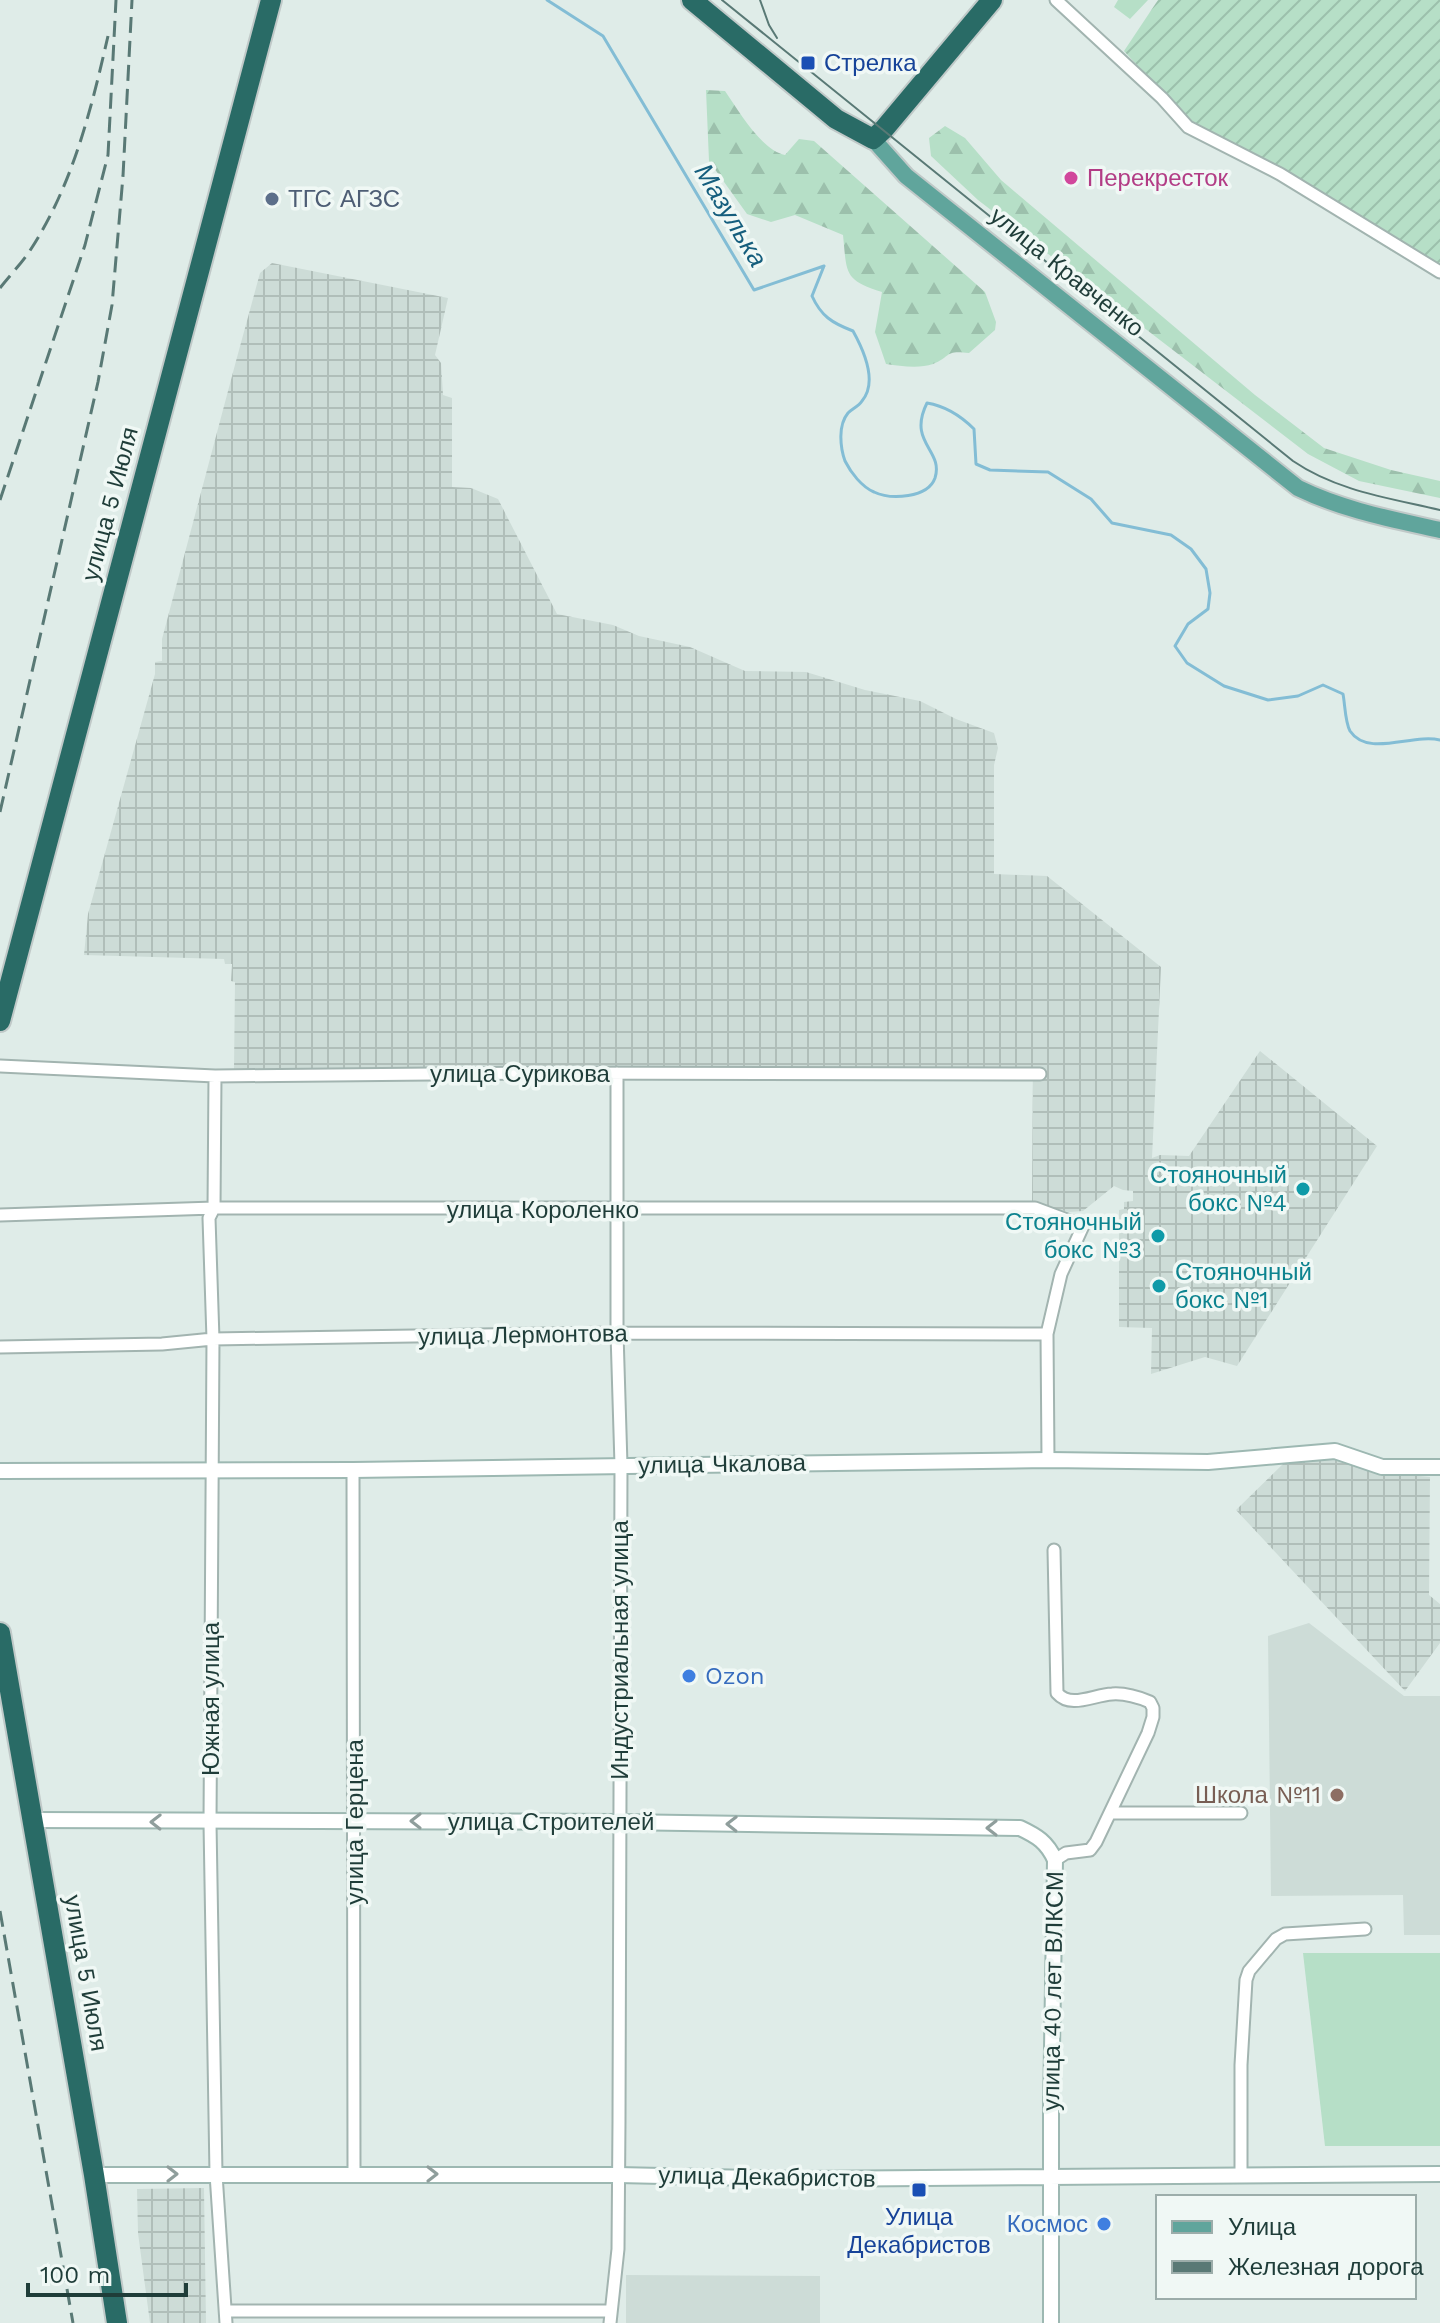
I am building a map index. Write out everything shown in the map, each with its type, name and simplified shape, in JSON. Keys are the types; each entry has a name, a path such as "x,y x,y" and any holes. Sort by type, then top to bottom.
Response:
{"highway":[{"name":"улица 5 Июля","path":"0,1021 271,0"},
{"name":"улица Кравченко","path":"692,0 836,119 873,139"},
{"path":"873,139 992,0"},
{"name":"улица 5 Июля","path":"0,1633 117,2323"}],"main road":[{"name":"улица Кравченко","path":"873,139 906,176 1298,488 1354,510 1440,530"},
{"name":"улица Чкалова","path":"0,1471 353,1470 1048,1460 1208,1462 1335,1451 1382,1467 1440,1467"},
{"name":"улица Строителей","path":"33,1820 619,1822 1020,1828 1036,1835 1049,1846 1055,1860"},
{"name":"улица 40 лет ВЛКСМ","path":"1051,2323 1055,1860"},
{"name":"улица Декабристов","path":"94,2175 1051,2179 1440,2174"}],"street":[{"path":"1056,0 1162,98 1188,127 1280,174 1440,272"},
{"name":"улица Сурикова","path":"0,1066 215,1076 1040,1074"},
{"name":"Индустриальная улица","path":"610,2317 618,2249 621,1465 617,1333 617,1073"},
{"name":"Южная улица","path":"215,1076 214,1208 209,1218 213,1339 210,1823 216,2174 226,2317"},
{"name":"улица Короленко","path":"0,1215 214,1208 1035,1208 1083,1226 1061,1274 1047,1334"},
{"name":"улица Лермонтова","path":"0,1347 162,1344 213,1339 617,1333 1047,1334"},
{"path":"1047,1334 1048,1460"},
{"name":"улица Герцена","path":"353,1470 354,2174"},
{"name":"улица 40 лет ВЛКСМ","path":"1054,1550 1057,1693 1070,1702 1114,1694 1135,1696 1150,1702 1153,1708 1148,1733 1112,1813 1090,1850 1066,1853 1055,1860"},
{"path":"1112,1813 1241,1813"},
{"path":"1241,2175 1241,2065 1249,1971 1276,1939 1285,1934 1365,1929"},
{"path":"226,2317 610,2317"}],"shaded area":[{"path":"272,263 448,298 435,355 441,363 443,395 452,398 452,487 471,488 498,499 557,614 613,625 639,636 690,647 745,671 806,672 865,690 920,701 994,733 998,748 994,765 994,874 1047,876 1161,967 1152,1158 1160,1155 1189,1156 1260,1051 1377,1146 1237,1366 1205,1357 1151,1374 1152,1328 1119,1327 1119,1210 1124,1209 1124,1202 1133,1201 1133,1191 1114,1186 1083,1211 1069,1212 1032,1203 1033,1072 234,1069 235,982 231,981 232,964 225,964 224,959 84,955 88,914 155,674 155,662 162,661 162,639 236,361 260,273"},
{"path":"1288,1459 1347,1459 1372,1471 1430,1477 1429,1595 1440,1604 1440,1643 1405,1691 1236,1510"},
{"name":"Школа №11","path":"1309,1623 1404,1696 1440,1696 1440,1935 1404,1935 1403,1895 1271,1896 1268,1636"},
{"path":"204,2188 206,2323 150,2323 138,2233 137,2189"},
{"path":"626,2275 820,2276 820,2323 626,2323"}],"green space":[{"path":"1118,0 1148,0 1130,19 1114,7"},
{"path":"1158,0 1440,0 1440,278 1195,128 1124,51"},
{"path":"706,90 725,91 751,129 776,152 785,155 799,139 814,141 985,292 996,322 995,330 969,353 952,353 933,364 922,366 886,364 875,332 882,292 860,283 849,273 843,235 795,215 771,222 747,214 709,161"},
{"path":"945,126 965,138 1001,180 1255,395 1324,448 1391,470 1440,481 1440,498 1359,481 1308,454 978,200 931,156 929,138"},
{"path":"1303,1953 1440,1953 1440,2146 1325,2146"}],"waterway":[{"name":"Мазулька","path":"547,0 603,36 754,290 824,266"},
{"name":"Мазулька","path":"824,266 812,296 828,318 853,331 869,375 867,393 861,403 848,413 841,436 845,461 865,487 881,495 908,496 931,485 935,478 935,460 923,437 922,417 927,403 946,409 974,429 976,464 990,470 1048,472 1091,499 1112,523 1171,535 1191,549 1206,569 1210,593 1208,609 1188,624 1175,646 1187,663 1224,686 1268,700 1298,696 1323,685 1343,694 1350,731 1368,743 1440,740"}],"tram line":[{"path":"722,0 1293,461 1345,487 1440,510"},
{"path":"760,0 777,38"}],"railway":[{"path":"0,500 85,245 108,155 116,0"},
{"path":"0,812 98,382 112,305 123,176 132,0"},
{"path":"0,288 31,249 58,199 79,146 108,36"},
{"path":"0,1911 73,2323"}],"place":[{"name":"Стрелка","path":"808,63"},
{"name":"Перекресток","path":"1071,178"},
{"name":"ТГС АГЗС","path":"272,199"},
{"name":"Стояночный бокс №4","path":"1303,1189"},
{"name":"Стояночный бокс №3","path":"1158,1236"},
{"name":"Стояночный бокс №1","path":"1159,1286"},
{"name":"Ozon","path":"689,1676"},
{"name":"Школа №11","path":"1337,1795"},
{"name":"Улица Декабристов","path":"919,2190"},
{"name":"Космос","path":"1104,2224"}]}
